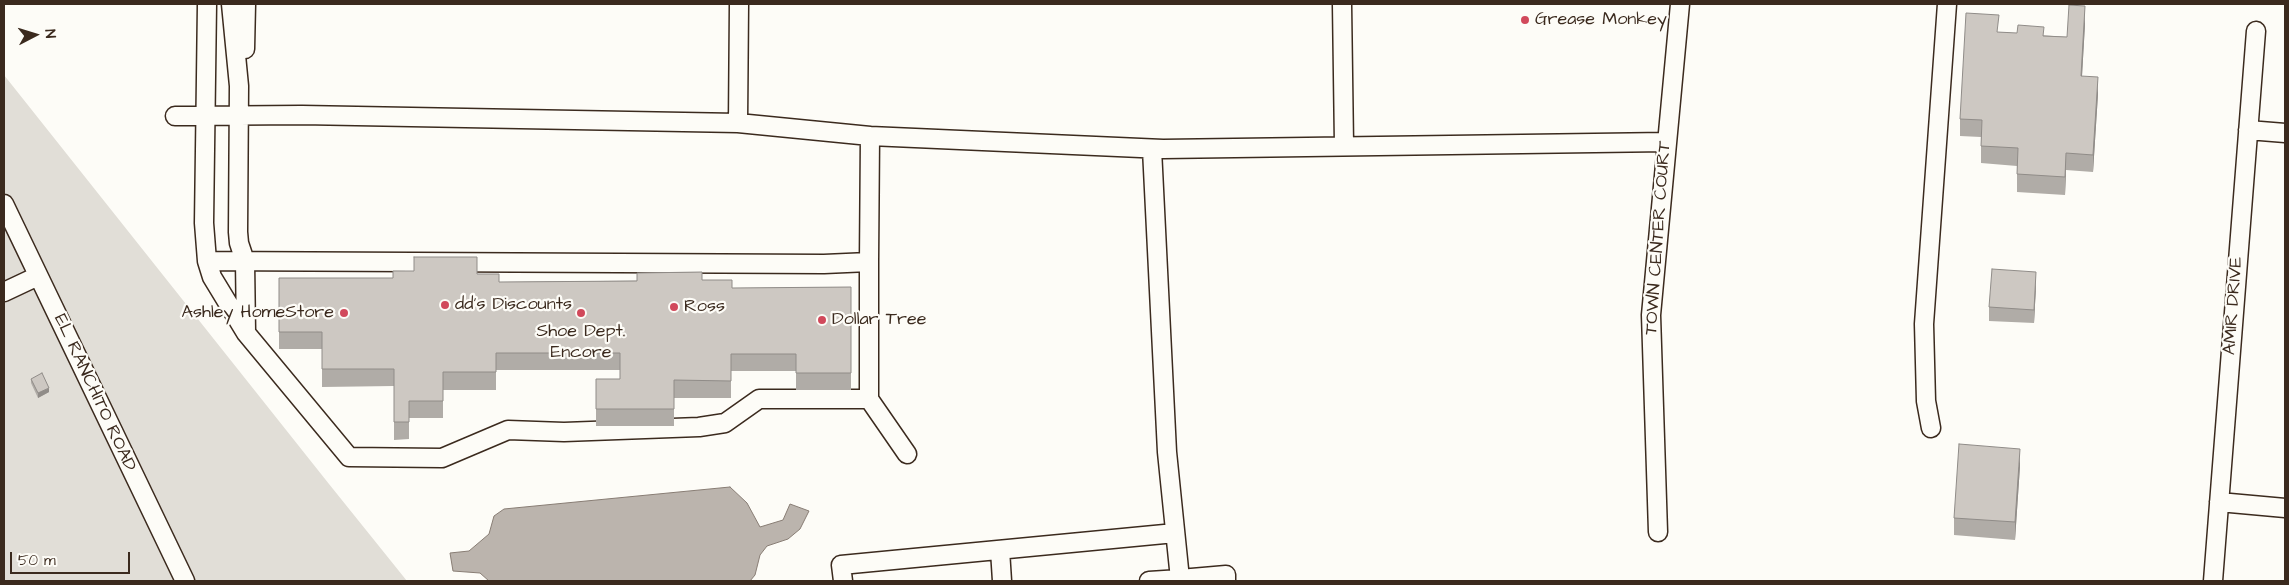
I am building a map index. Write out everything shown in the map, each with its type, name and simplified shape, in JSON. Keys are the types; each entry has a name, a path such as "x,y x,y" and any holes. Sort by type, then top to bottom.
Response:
{"street":[{"path":"207,4 204,223 207,261 212,277 246,333 349,457 442,458 508,430 564,432 699,427 726,423 759,399 869,399"},
{"path":"230,4 237,57 240,117 238,232 239,243 246,261 246,333"},
{"path":"240,117 244,96 246,4"},
{"path":"738,123 740,4"},
{"path":"1342,4 1344,145"},
{"name":"TOWN CENTER COURT","path":"1658,532 1651,315 1680,4"},
{"path":"1931,428 1926,401 1924,324 1947,4"},
{"name":"AMIR DRIVE","path":"2213,581 2256,31"},
{"path":"175,116 240,117 302,115 738,123 870,136 1152,148 1270,149 1344,145 1666,142"},
{"path":"2248,130 2285,133"},
{"path":"870,136 869,399 907,454"},
{"path":"1152,148 1167,452 1180,579"},
{"name":"EL RANCHITO ROAD","path":"4,204 185,581"},
{"path":"207,261 799,264 869,262"},
{"path":"4,292 38,276"},
{"path":"2219,502 2285,508"},
{"path":"842,581 841,565 1175,533"},
{"path":"1000,550 1002,581"},
{"path":"1150,581 1226,575 1226,581"}],"shaded area":[{"path":"4,75 329,484 407,581 4,581"},
{"path":"730,487 747,503 760,527 783,520 790,504 809,511 800,529 788,539 767,546 760,555 755,575 750,581 489,581 480,573 453,571 450,553 469,551 489,534 494,516 504,509"}],"building":[{"path":"2069,5 2085,6 2081,76 2098,77 2093,155 2066,153 2065,177 2017,174 2018,148 1981,146 1982,120 1960,119 1966,13 1999,15 1997,32 2017,33 2018,25 2044,27 2043,36 2067,37"},
{"path":"414,257 477,257 477,274 499,274 499,282 637,281 637,273 702,272 702,280 732,280 732,288 851,287 851,373 796,373 796,354 731,354 731,381 674,380 674,409 596,409 596,379 620,379 620,353 496,353 496,372 443,372 443,401 409,401 409,422 394,422 394,369 322,369 322,332 279,332 279,278 393,278 393,271 414,271"},
{"path":"1992,269 2036,272 2034,310 1989,307"},
{"path":"42,373 49,388 38,393 31,379"},
{"path":"1959,444 2020,449 2015,522 1954,518"}],"place":[{"name":"Grease Monkey","path":"1525,20"},
{"name":"dd's Discounts","path":"445,305"},
{"name":"Ross","path":"674,307"},
{"name":"Ashley HomeStore","path":"344,313"},
{"name":"Shoe Dept. Encore","path":"581,313"},
{"name":"Dollar Tree","path":"822,320"}]}
